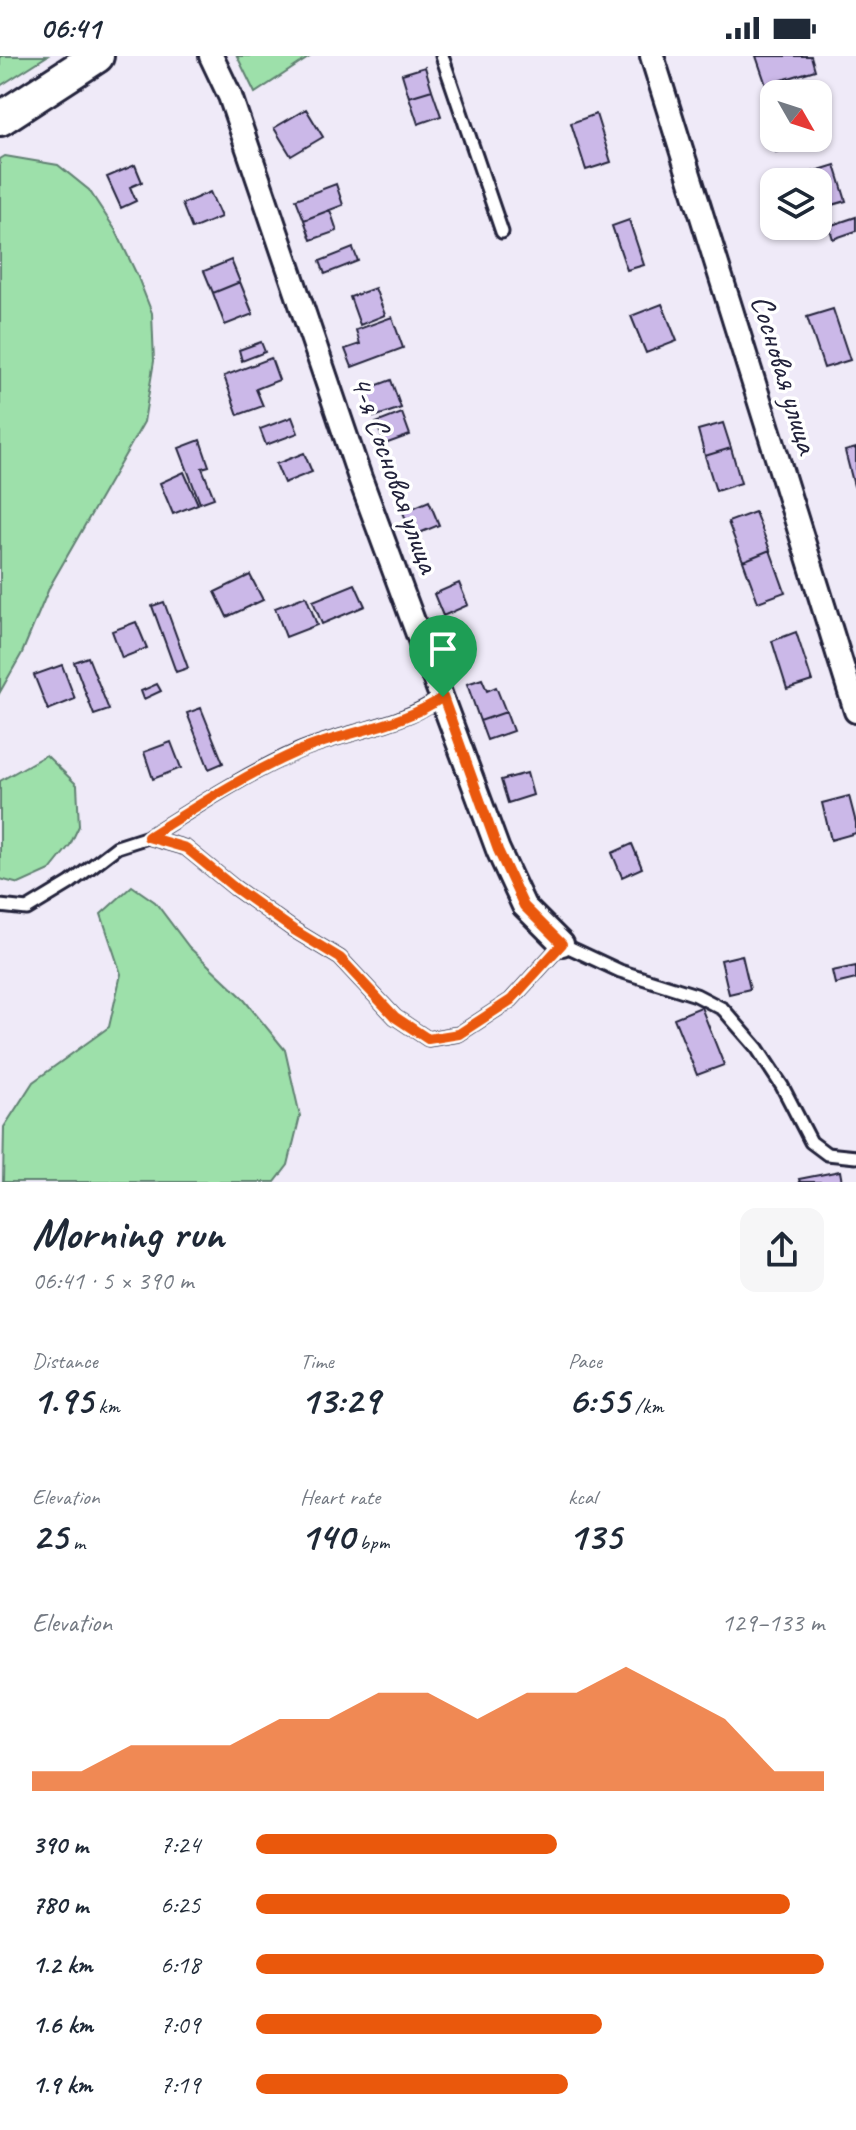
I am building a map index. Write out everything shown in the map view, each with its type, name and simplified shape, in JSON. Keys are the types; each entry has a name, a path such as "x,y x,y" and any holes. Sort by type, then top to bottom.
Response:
{"main road":[{"path":"0,119 97,56"}],"street":[{"name":"4-я Сосновая улица","path":"211,56 230,96 360,478 498,850 524,906 562,944"},
{"name":"Сосновая улица","path":"652,56 856,711"}],"lane":[{"path":"442,56 502,232"},
{"path":"0,906 27,909 70,883 117,847 148,837 234,784 300,751 399,720 443,697"},
{"path":"148,837 186,848 235,888 340,958 395,1017 428,1039 459,1034 511,1000 562,944 620,971 696,995 723,1009 757,1048 782,1086 811,1142 827,1154 856,1157"}],"green space":[{"path":"0,56 47,56 0,86"},
{"path":"237,56 311,56 255,93"},
{"path":"5,156 58,165 89,190 116,231 152,313 154,361 144,422 50,586 22,653 0,692 0,159"},
{"path":"46,755 77,785 79,826 70,845 50,870 19,884 0,879 0,781"},
{"path":"132,886 155,902 189,947 241,996 285,1050 300,1116 288,1165 275,1182 3,1182 4,1127 33,1082 109,1027 121,974 101,914"}],"building":[{"path":"756,56 811,56 815,70 782,80 764,80"},
{"path":"425,67 432,90 409,97 402,74"},
{"path":"432,90 441,116 418,124 409,97"},
{"path":"306,109 323,137 291,156 274,128"},
{"path":"596,114 611,162 586,170 571,123"},
{"path":"135,165 142,182 130,187 136,201 121,208 107,177"},
{"path":"835,165 846,201 832,205 832,168 825,168"},
{"path":"336,184 343,205 304,220 296,199"},
{"path":"210,192 221,217 192,229 182,204"},
{"path":"330,210 337,231 311,240 304,220"},
{"path":"856,217 856,231 833,239 832,225"},
{"path":"629,220 644,265 627,270 612,226"},
{"path":"353,248 358,261 325,274 320,261"},
{"path":"231,260 240,282 213,293 204,271"},
{"path":"240,282 253,314 225,325 213,293"},
{"path":"375,288 385,315 360,325 350,297"},
{"path":"662,304 677,341 646,353 631,316"},
{"path":"833,309 850,360 824,368 807,317"},
{"path":"392,317 403,348 352,367 345,349 360,344 356,330"},
{"path":"261,342 265,352 242,361 239,350"},
{"path":"271,358 279,380 256,389 263,406 238,415 224,376"},
{"path":"391,380 401,408 374,417 364,390"},
{"path":"402,413 410,435 385,444 376,423"},
{"path":"292,417 298,433 266,445 260,429"},
{"path":"723,423 731,448 705,456 698,430"},
{"path":"200,440 209,466 202,468 214,498 200,503 179,448"},
{"path":"731,448 741,483 716,491 705,456"},
{"path":"856,448 856,485 854,486 845,451"},
{"path":"304,453 312,472 284,483 276,464"},
{"path":"184,472 198,504 173,514 160,483"},
{"path":"429,501 439,525 412,536 403,512"},
{"path":"755,512 770,550 743,561 728,522"},
{"path":"770,550 785,592 758,602 743,561"},
{"path":"250,575 263,600 227,617 215,592"},
{"path":"459,583 468,605 443,616 434,594"},
{"path":"355,584 365,606 322,624 313,601"},
{"path":"306,596 317,625 286,637 275,608"},
{"path":"164,602 188,668 176,672 152,606"},
{"path":"136,622 147,648 122,658 112,631"},
{"path":"796,632 812,681 787,689 772,641"},
{"path":"88,657 109,710 94,715 74,662"},
{"path":"62,665 75,699 48,710 34,675"},
{"path":"482,679 487,691 496,687 506,712 480,721 467,684"},
{"path":"157,684 161,691 144,699 141,691"},
{"path":"201,708 223,763 209,769 187,713"},
{"path":"506,712 513,731 487,740 480,721"},
{"path":"171,742 181,768 153,779 144,752"},
{"path":"527,773 533,795 508,803 501,780"},
{"path":"849,796 856,833 831,840 822,803"},
{"path":"632,844 642,868 622,877 612,853"},
{"path":"742,955 750,989 729,994 721,960"},
{"path":"856,966 856,979 835,984 832,971"},
{"path":"701,1007 724,1065 697,1075 674,1018"},
{"path":"840,1171 842,1182 800,1182 799,1179"}],"route":[{"path":"443,697 498,850 524,906 562,944 511,1000 459,1034 428,1039 395,1017 340,958 235,888 186,848 148,837 234,784 300,751 399,720 443,697"}]}
